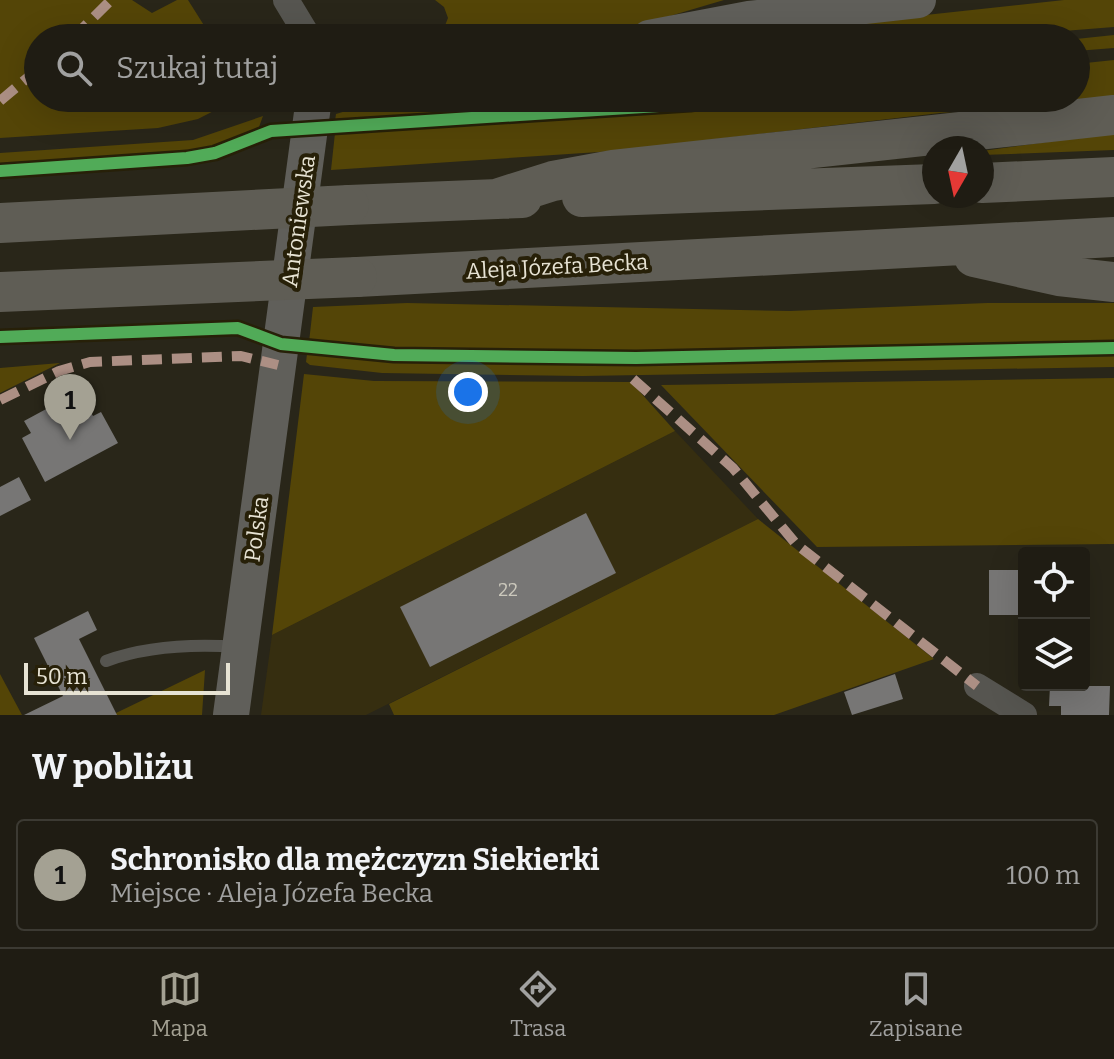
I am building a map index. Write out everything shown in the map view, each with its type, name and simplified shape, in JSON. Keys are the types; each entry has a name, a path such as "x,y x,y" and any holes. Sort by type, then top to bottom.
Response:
{"main road":[{"path":"496,199 553,181 627,168 1114,115"},
{"path":"994,182 1114,177"},
{"path":"0,223 349,205 922,184"},
{"name":"Aleja Józefa Becka","path":"0,292 357,277 1114,237"},
{"path":"915,246 1059,276 1114,282"}],"street":[{"path":"723,24 918,0"},
{"path":"296,3 304,24"},
{"name":"Antoniewska","path":"281,344 312,112"},
{"name":"Polska","path":"231,715 281,344"},
{"path":"977,686 1024,715"}],"lane":[{"path":"106,661 130,653 206,645 241,647"}],"shaded area":[{"path":"0,0 132,0 152,13 177,0 188,0 203,24 24,24 24,112 212,112 198,119 158,128 0,138"},
{"path":"435,0 724,0 643,24 446,24 448,18 444,7"},
{"path":"1064,0 1114,0 1114,27 1090,29 1090,24 843,24"},
{"path":"1114,35 1114,48 1090,50 1090,38"},
{"path":"1114,60 1114,98 1090,100 1090,63"},
{"path":"343,112 463,112 335,121 336,114"},
{"path":"666,112 952,112 614,151 331,170 335,133"},
{"path":"263,116 259,127 205,150 0,164 0,153 193,140"},
{"path":"1114,133 1114,150 994,155 994,149"},
{"path":"407,303 790,311 987,303 1114,303 1114,342 610,353 409,349 309,342 313,307"},
{"path":"307,354 384,361 585,364 1114,356 1114,367 582,376 382,373 310,365 306,362"},
{"path":"60,363 0,393 0,368"},
{"path":"304,374 374,381 631,382 675,431 272,635"},
{"path":"1114,378 1114,544 817,547 661,385"},
{"path":"675,431 758,519 366,715 261,715 272,635"},
{"path":"758,519 934,659 774,715 394,715 389,704"},
{"path":"205,670 202,715 113,715 116,713"},
{"path":"0,674 22,715 0,715"}],"building":[{"path":"74,394 81,407 86,404 93,416 101,412 118,443 45,482 22,438 31,433 24,421"},
{"path":"19,477 31,500 0,516 0,487"},
{"path":"586,513 616,573 430,667 400,607"},
{"path":"989,570 1018,570 1018,615 989,615"},
{"path":"88,611 97,630 79,639 117,715 24,715 63,696 34,638"},
{"path":"895,674 903,699 852,715 844,692"},
{"path":"1090,686 1110,686 1109,715 1061,715 1061,706 1049,706 1050,691 1090,691"}],"marked path":[{"path":"87,24 111,0"},
{"path":"0,101 24,81"},
{"path":"0,400 59,371 90,362 241,356 278,365"},
{"path":"633,379 733,468 796,544 977,686"}],"cycle path":[{"path":"0,171 187,158 215,153 271,131 566,112"},
{"path":"0,337 238,328 281,344 394,355 636,358 1114,348"}],"place":[{"name":"Schronisko dla mężczyzn Siekierki","path":"70,440"}]}
